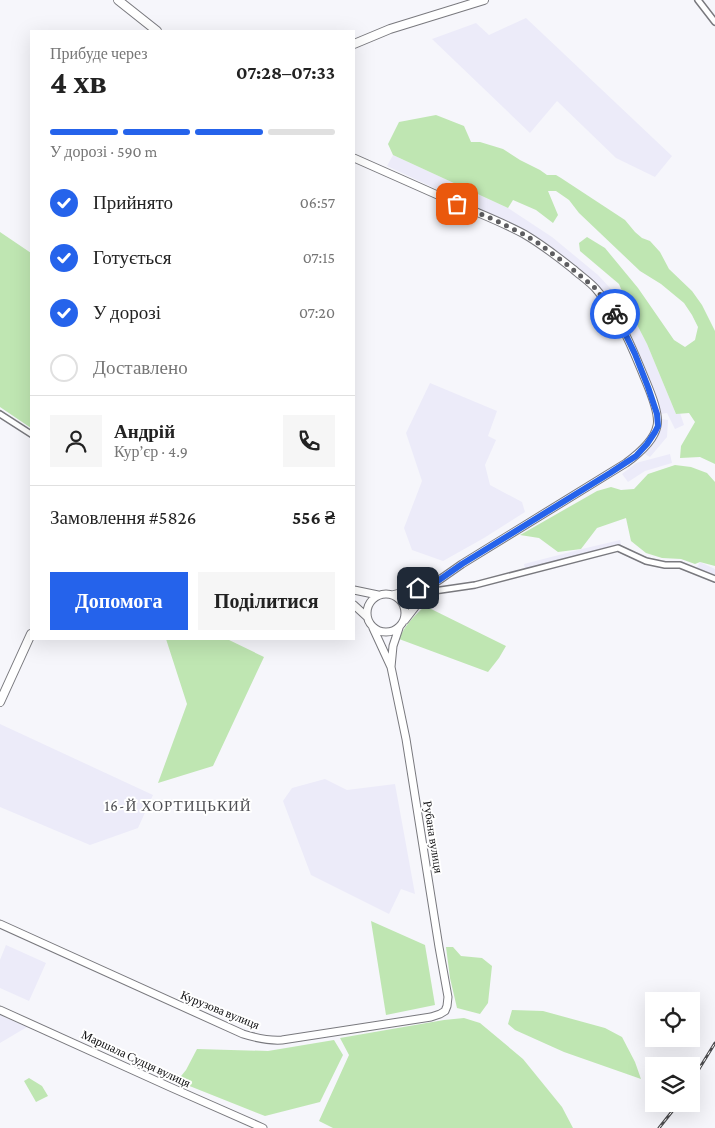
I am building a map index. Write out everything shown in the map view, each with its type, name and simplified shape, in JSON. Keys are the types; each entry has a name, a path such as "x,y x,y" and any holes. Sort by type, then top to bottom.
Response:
{"main road":[{"path":"118,0 156,30"},
{"path":"355,44 390,29 484,0"},
{"path":"0,702 30,636"}],"street":[{"path":"698,0 715,22"},
{"path":"355,158 523,234 565,263 595,288 620,323 635,354 657,414 658,426 647,444 636,456 462,564 432,585 402,625 392,632 384,633 373,628 367,618 355,606"},
{"path":"0,414 30,433"},
{"path":"426,592 475,585 618,548 646,561 665,565 680,565 715,580"},
{"path":"392,595 432,585"},
{"path":"355,590 378,595 387,594 399,599 404,606 406,614 402,625"},
{"path":"367,618 367,609 371,601 378,595"},
{"name":"Рубана вулиця","path":"391,667 393,646 402,625"},
{"name":"Рубана вулиця","path":"373,628 391,667 406,739 448,997 445,1011"},
{"name":"Курузова вулиця","path":"0,924 243,1034 262,1040 282,1040 390,1024 440,1014 445,1011"},
{"name":"Маршала Судця вулиця","path":"0,1010 263,1128"}],"shaded area":[{"path":"526,18 672,156 655,177 616,158 557,101 530,133 432,39 476,23 489,35"},
{"path":"393,155 508,208 552,237 598,275 632,315 647,344 676,414 680,413 684,425 675,429 667,413 661,414 649,376 625,325 607,296 593,282 547,244 503,220 387,166"},
{"path":"430,383 497,411 488,436 496,440 485,465 490,485 522,502 525,512 443,561 412,550 404,528 422,481 406,433"},
{"path":"661,419 668,420 667,437 650,457 643,453 659,434"},
{"path":"670,454 672,463 645,471 628,482 622,474 636,463"},
{"path":"620,540 621,545 525,569 524,564"},
{"path":"700,562 715,569 715,576 696,569"},
{"path":"0,724 153,795 138,828 90,845 0,807"},
{"path":"325,779 347,790 395,784 415,894 401,889 389,914 311,875 283,801 292,788"},
{"path":"6,945 46,963 29,1001 0,988 0,960"},
{"path":"0,1015 27,1027 0,1043"}],"green space":[{"path":"436,115 464,126 471,142 480,142 503,149 547,175 556,175 625,220 642,238 650,241 660,252 669,269 692,291 702,305 715,331 715,464 700,457 680,458 681,446 695,422 689,413 676,414 647,344 619,284 580,251 579,243 587,237 605,248 638,288 674,340 685,347 695,340 698,327 684,303 661,284 640,271 579,213 569,200 556,191 548,191 558,215 553,223 536,210 513,200 508,208 393,155 388,144 399,122"},
{"path":"0,232 30,252 30,427 0,407"},
{"path":"675,465 691,467 707,473 715,482 715,566 700,562 695,564 681,559 662,558 646,553 631,541 626,518 597,528 581,549 558,552 539,538 520,535 597,491 611,487 621,490 634,489 648,474"},
{"path":"425,606 506,646 488,672 399,639 410,621"},
{"path":"166,640 229,640 264,657 213,766 158,783 187,704"},
{"path":"371,921 425,945 435,1005 386,1015"},
{"path":"446,947 453,947 461,956 482,958 492,966 488,1003 480,1014 457,1008 450,978"},
{"path":"512,1010 543,1011 605,1028 622,1037 635,1062 641,1079 564,1052 515,1030 508,1024"},
{"path":"464,1018 480,1023 523,1059 562,1107 573,1128 333,1128 319,1121 349,1055 340,1038"},
{"path":"334,1040 343,1055 320,1102 265,1116 177,1081 186,1070 197,1049 268,1051"},
{"path":"29,1078 42,1086 48,1096 36,1102 24,1081"}],"railway":[{"path":"700,1067 715,1043"},
{"path":"659,1128 672,1112"}],"way so far":[{"path":"457,204 495,220 538,243 595,288 615,314"}],"district":[{"name":"16-Й ХОРТИЦЬКИЙ","path":"178,806"}],"route":[{"path":"418,588 432,585 462,564 626,463 636,456 647,444 658,426 657,414 635,354 615,314"}]}
